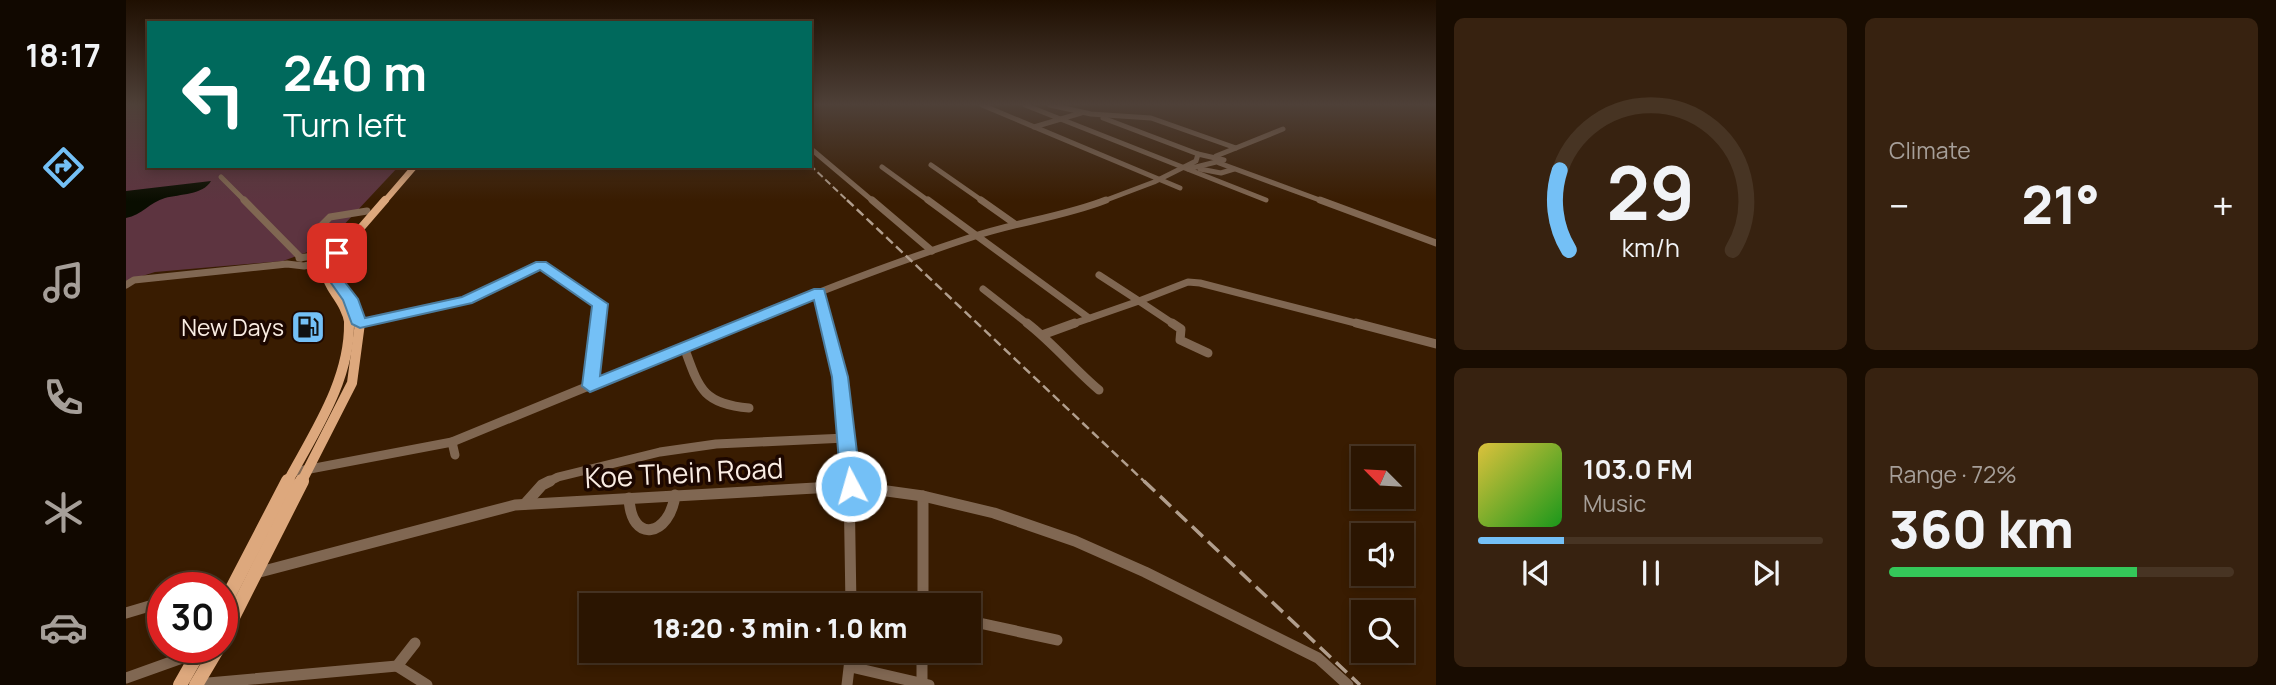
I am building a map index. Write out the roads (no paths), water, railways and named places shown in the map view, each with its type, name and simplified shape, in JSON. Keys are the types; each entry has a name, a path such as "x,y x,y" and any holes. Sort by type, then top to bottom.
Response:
{"main road":[{"path":"238,608 352,383 355,325 350,299 331,273 331,257 346,234 408,168"},
{"path":"331,257 413,168"},
{"path":"238,578 334,393 355,325"},
{"path":"191,684 199,663"},
{"path":"191,684 207,663"}],"street":[{"path":"1058,137 1180,188"},
{"path":"1106,137 1266,200"},
{"path":"1152,137 1198,154 1216,156 1264,137"},
{"path":"1205,137 1237,148"},
{"path":"812,150 932,251"},
{"path":"294,472 452,442 819,292 974,236 1083,209 1185,168 1196,160 1198,154"},
{"path":"1216,156 1221,163 1234,169 1385,223"},
{"path":"1185,168 1221,163 1436,243"},
{"path":"931,165 1015,224"},
{"path":"883,167 1089,318"},
{"path":"1195,167 1221,173 1234,169"},
{"path":"221,177 301,257"},
{"path":"346,234 317,230 330,217 367,211"},
{"path":"287,264 301,257 331,257"},
{"path":"126,285 134,280 287,264 304,266 331,257"},
{"path":"355,325 466,300 541,265 600,304 590,386"},
{"path":"126,274 134,280"},
{"path":"1099,275 1181,329 1180,340 1208,353"},
{"path":"1042,335 1188,282 1436,344"},
{"path":"983,289 1042,335 1099,390"},
{"path":"819,292 840,377 851,486 851,593"},
{"path":"684,347 700,392 706,398 723,406 749,408"},
{"path":"525,504 542,485 558,477 660,452 716,444 846,438"},
{"path":"452,442 456,455"},
{"name":"Koe Thein Road","path":"240,576 525,504 851,486 923,496 995,513 1074,541 1145,572 1318,658 1348,685"},
{"path":"629,498 629,517 636,525 648,531 660,529 667,523 676,504 675,495"},
{"path":"923,496 923,593"},
{"path":"126,613 147,607"},
{"path":"981,623 1057,640"},
{"path":"397,666 415,643"},
{"path":"126,678 166,663"},
{"path":"847,685 851,663"},
{"path":"851,667 925,684 923,663"},
{"path":"191,684 397,666 427,685"}],"railway":[{"path":"812,167 849,202"},
{"path":"847,200 1146,483"},
{"path":"1144,481 1360,685"}],"place":[{"name":"New Days","path":"308,327"}]}
